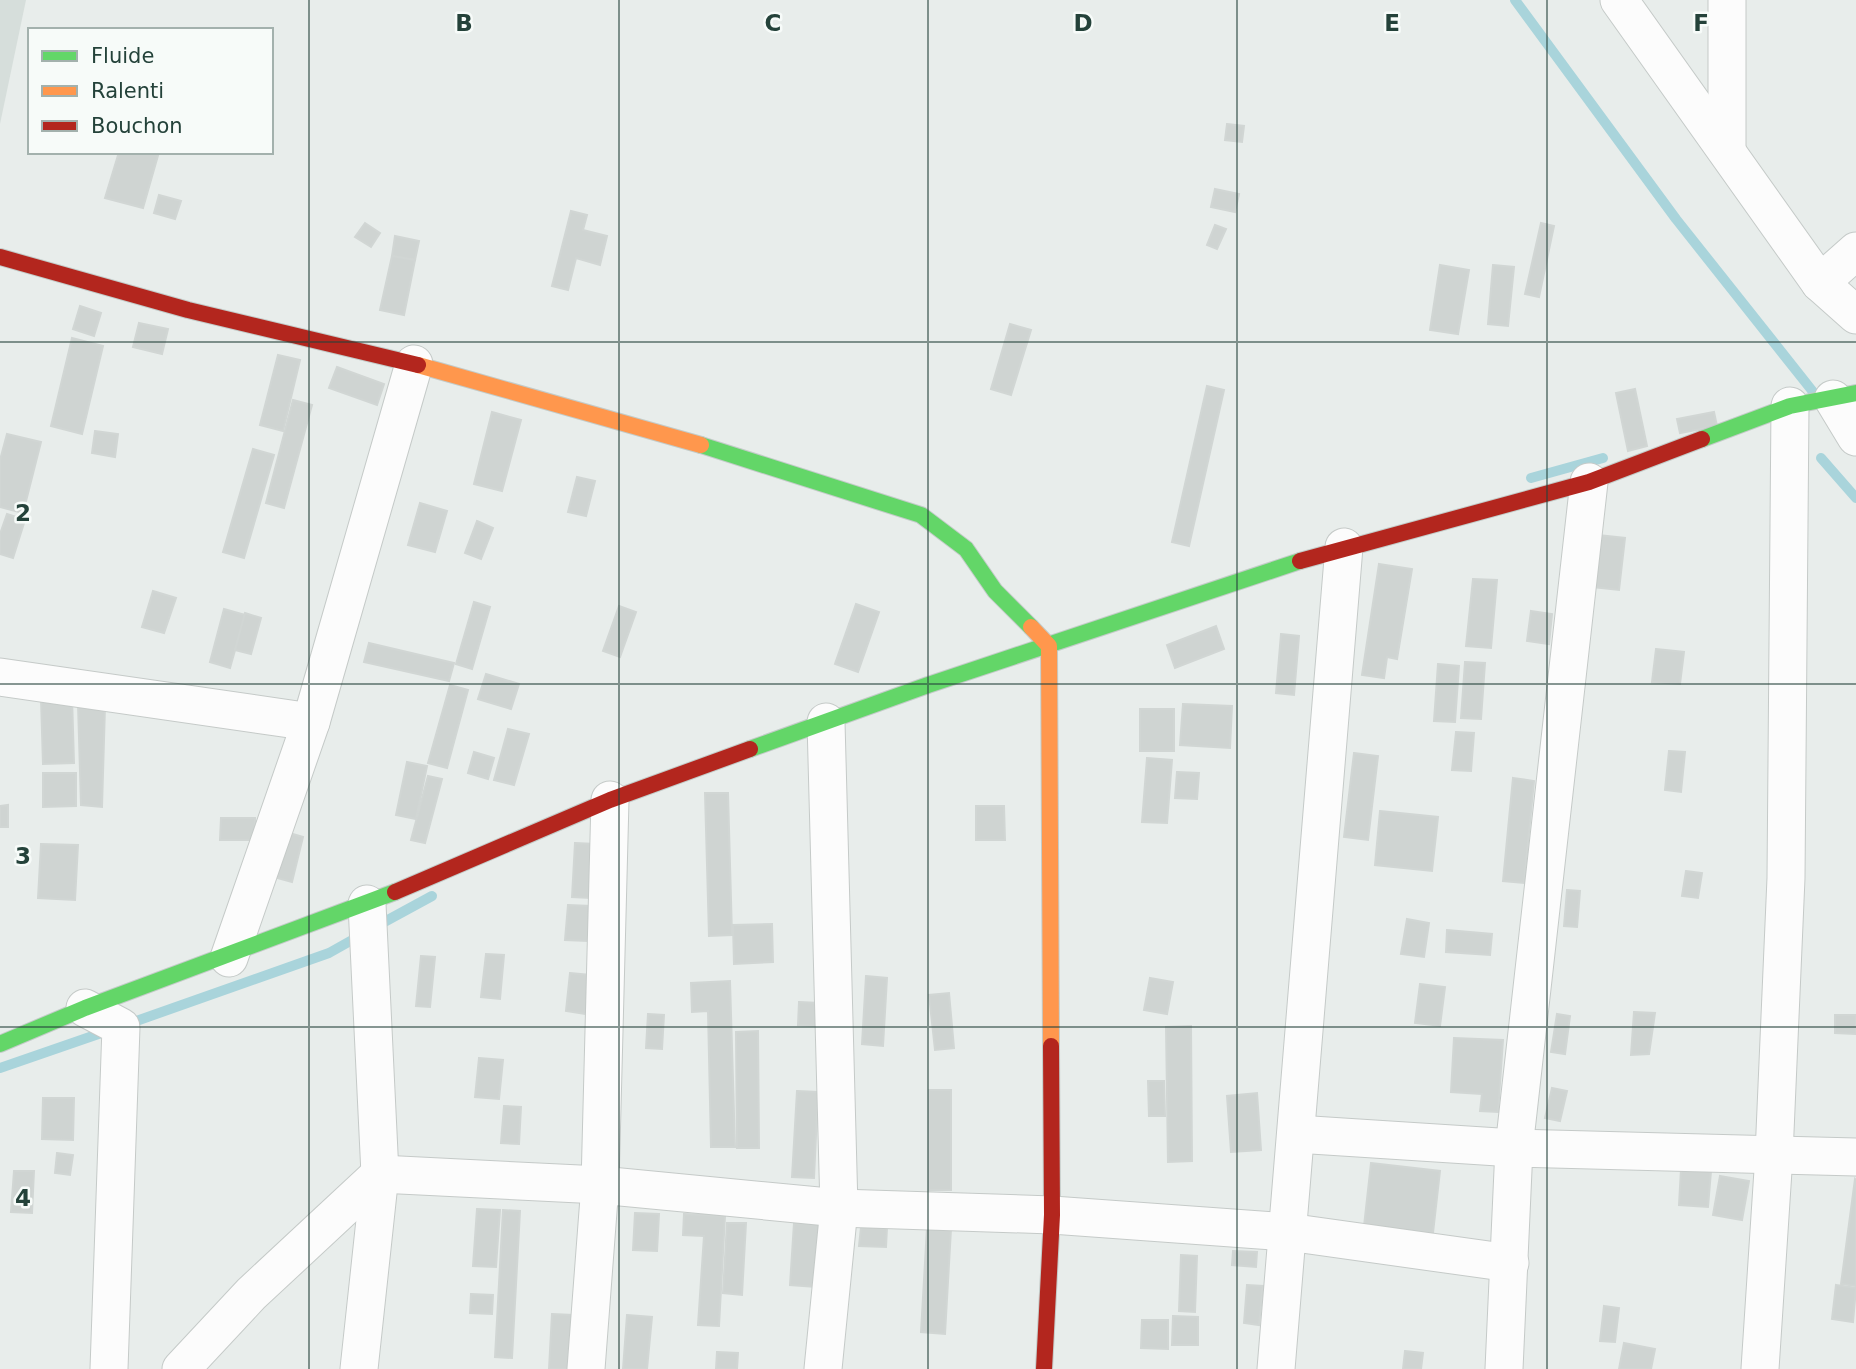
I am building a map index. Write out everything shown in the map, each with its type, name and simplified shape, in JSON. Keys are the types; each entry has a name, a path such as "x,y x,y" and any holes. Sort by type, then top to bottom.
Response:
{"street":[{"path":"1619,0 1820,284 1856,315"},
{"path":"1727,0 1727,151"},
{"path":"1820,284 1856,251"},
{"path":"0,257 188,310 414,364 664,433 921,515 966,549 995,591 1049,646 1052,1215 1044,1369"},
{"path":"229,958 311,722 414,364"},
{"path":"0,1044 85,1008 229,958 367,904 610,800 826,722 1344,547 1589,482 1790,406 1844,396 1856,436"},
{"path":"1760,1369 1774,1154 1786,878 1790,406"},
{"path":"1504,1369 1514,1148 1589,482"},
{"path":"1276,1369 1344,547"},
{"path":"0,677 311,722"},
{"path":"823,1369 839,1208 826,722"},
{"path":"586,1369 600,1185 610,800"},
{"path":"359,1369 380,1174 367,904"},
{"path":"85,1008 121,1027 109,1369"},
{"path":"1296,1134 1514,1148 1856,1157"},
{"path":"181,1369 251,1294 380,1174 600,1185 839,1208 1052,1215 1288,1231 1510,1263"}],"shaded area":[{"path":"0,0 26,0 0,124"}],"building":[{"path":"1227,124 1244,126 1242,142 1225,140"},
{"path":"118,154 158,154 143,208 105,198"},
{"path":"1215,189 1239,194 1235,212 1211,207"},
{"path":"159,195 181,201 175,219 154,213"},
{"path":"571,211 587,215 583,230 607,236 600,265 576,258 568,290 552,286"},
{"path":"365,223 380,233 371,247 355,237"},
{"path":"1541,223 1554,226 1539,297 1525,294"},
{"path":"1215,225 1226,229 1217,249 1207,245"},
{"path":"395,236 419,241 415,260 392,256"},
{"path":"392,256 415,260 404,315 380,310"},
{"path":"1440,265 1469,270 1458,334 1430,330"},
{"path":"1493,265 1514,267 1508,326 1488,324"},
{"path":"80,306 101,313 94,336 73,329"},
{"path":"139,323 168,329 162,354 133,347"},
{"path":"1010,324 1031,330 1011,395 991,389"},
{"path":"72,338 103,346 82,434 51,426"},
{"path":"278,355 300,360 283,431 260,425"},
{"path":"337,367 384,384 377,405 329,388"},
{"path":"1207,386 1224,390 1189,546 1172,542"},
{"path":"1635,389 1647,446 1628,451 1616,393"},
{"path":"293,400 312,405 284,508 266,503"},
{"path":"492,412 521,420 502,491 474,484"},
{"path":"1714,412 1717,426 1680,433 1677,419"},
{"path":"95,431 118,434 115,457 92,453"},
{"path":"7,434 41,442 23,513 0,507 0,460"},
{"path":"253,449 274,455 244,558 223,552"},
{"path":"577,477 595,481 586,516 568,512"},
{"path":"420,503 447,511 435,552 408,545"},
{"path":"7,514 25,520 13,558 0,554 0,534"},
{"path":"477,521 493,528 481,559 465,553"},
{"path":"1598,535 1625,538 1619,590 1593,587"},
{"path":"1379,564 1412,569 1397,659 1387,657 1384,678 1362,675"},
{"path":"1473,579 1497,580 1491,648 1466,646"},
{"path":"153,591 176,598 164,633 142,627"},
{"path":"474,602 490,607 472,669 456,664"},
{"path":"856,604 879,612 858,672 835,664"},
{"path":"619,606 636,612 620,657 603,651"},
{"path":"224,609 245,615 230,668 210,662"},
{"path":"1531,611 1552,614 1549,644 1527,641"},
{"path":"245,613 261,618 251,654 235,650"},
{"path":"1216,626 1224,649 1175,668 1167,645"},
{"path":"1281,634 1299,636 1294,695 1276,693"},
{"path":"369,643 454,663 449,681 364,662"},
{"path":"1656,649 1684,652 1680,684 1652,682"},
{"path":"1465,662 1485,663 1481,719 1461,718"},
{"path":"1438,664 1459,666 1455,722 1434,721"},
{"path":"486,674 519,684 511,709 478,699"},
{"path":"450,685 468,690 447,768 428,763"},
{"path":"72,697 74,763 43,764 41,699"},
{"path":"78,704 105,706 102,807 81,805"},
{"path":"1183,704 1232,706 1230,748 1180,745"},
{"path":"1140,709 1174,709 1174,751 1140,751"},
{"path":"508,729 529,734 514,785 494,780"},
{"path":"1456,732 1474,733 1471,771 1452,770"},
{"path":"1669,751 1685,752 1681,792 1665,790"},
{"path":"474,752 494,758 488,779 468,773"},
{"path":"1354,753 1378,756 1368,840 1344,837"},
{"path":"1147,758 1172,760 1167,823 1142,822"},
{"path":"407,762 427,766 416,819 396,815"},
{"path":"1177,772 1199,773 1197,799 1175,798"},
{"path":"43,773 76,773 76,806 43,807"},
{"path":"428,776 442,779 425,843 411,840"},
{"path":"1513,778 1534,781 1524,883 1503,881"},
{"path":"705,793 728,793 732,935 709,936"},
{"path":"8,805 8,827 0,827 0,806"},
{"path":"976,806 1004,806 1005,840 976,840"},
{"path":"1380,811 1438,817 1432,871 1375,865"},
{"path":"221,818 255,818 255,840 220,840"},
{"path":"286,832 303,837 292,882 274,877"},
{"path":"575,843 595,844 591,898 572,897"},
{"path":"41,844 78,845 75,900 38,898"},
{"path":"1686,871 1702,873 1698,898 1682,896"},
{"path":"1567,890 1580,891 1577,927 1564,926"},
{"path":"568,905 591,906 588,941 565,940"},
{"path":"1407,919 1429,923 1424,957 1401,954"},
{"path":"772,924 773,962 734,964 733,925"},
{"path":"1447,930 1492,934 1490,955 1446,952"},
{"path":"486,954 504,955 500,999 481,997"},
{"path":"421,956 435,957 430,1007 416,1006"},
{"path":"570,973 590,975 586,1014 566,1011"},
{"path":"866,976 887,978 883,1046 862,1044"},
{"path":"1150,978 1173,982 1167,1014 1144,1010"},
{"path":"730,981 735,1147 711,1147 708,1011 692,1012 691,983"},
{"path":"1420,984 1445,987 1440,1026 1415,1023"},
{"path":"949,993 954,1048 935,1050 929,995"},
{"path":"799,1002 819,1003 818,1026 798,1025"},
{"path":"1634,1012 1655,1013 1649,1054 1631,1055"},
{"path":"648,1014 664,1015 662,1049 646,1048"},
{"path":"1557,1014 1570,1016 1565,1054 1551,1052"},
{"path":"1835,1015 1856,1015 1856,1034 1835,1033"},
{"path":"1191,1026 1192,1161 1168,1162 1166,1027"},
{"path":"758,1031 759,1148 737,1148 736,1032"},
{"path":"1454,1038 1503,1040 1498,1112 1480,1111 1482,1094 1451,1092"},
{"path":"479,1058 503,1060 499,1099 475,1097"},
{"path":"1148,1081 1164,1081 1165,1116 1149,1116"},
{"path":"1552,1088 1567,1091 1560,1121 1545,1118"},
{"path":"929,1090 951,1090 951,1190 929,1190"},
{"path":"797,1091 818,1092 814,1178 792,1177"},
{"path":"1257,1093 1261,1150 1231,1152 1227,1096"},
{"path":"43,1098 74,1098 73,1140 42,1139"},
{"path":"504,1106 521,1107 519,1144 501,1143"},
{"path":"57,1153 73,1155 70,1175 55,1173"},
{"path":"1371,1163 1440,1171 1433,1233 1364,1226"},
{"path":"1681,1169 1711,1171 1708,1207 1679,1205"},
{"path":"14,1171 34,1171 32,1213 11,1212"},
{"path":"1720,1176 1749,1181 1742,1220 1713,1215"},
{"path":"1856,1180 1856,1286 1841,1284"},
{"path":"477,1209 500,1210 496,1267 473,1266"},
{"path":"503,1210 520,1211 512,1358 495,1357"},
{"path":"635,1213 659,1214 657,1251 633,1250"},
{"path":"684,1214 725,1216 719,1326 698,1325 704,1236 683,1235"},
{"path":"727,1223 746,1223 742,1295 723,1293"},
{"path":"794,1223 819,1224 816,1287 790,1285"},
{"path":"861,1227 887,1228 886,1247 859,1246"},
{"path":"927,1228 951,1229 945,1334 921,1332"},
{"path":"1233,1251 1257,1252 1256,1267 1232,1265"},
{"path":"1181,1255 1197,1256 1195,1312 1179,1311"},
{"path":"1247,1285 1263,1286 1259,1325 1244,1323"},
{"path":"1836,1285 1856,1288 1853,1322 1832,1319"},
{"path":"471,1294 493,1295 492,1314 470,1313"},
{"path":"1604,1306 1619,1308 1615,1342 1600,1341"},
{"path":"552,1314 573,1315 570,1369 549,1369"},
{"path":"627,1315 652,1317 647,1369 623,1369"},
{"path":"1173,1316 1198,1317 1198,1345 1172,1345"},
{"path":"1142,1320 1168,1320 1168,1349 1141,1348"},
{"path":"1624,1343 1655,1349 1651,1369 1619,1369"},
{"path":"1405,1351 1423,1353 1421,1369 1403,1369"},
{"path":"717,1352 738,1353 737,1369 716,1369"}],"waterway":[{"path":"1515,0 1676,219 1814,393"},
{"path":"1531,478 1603,458"},
{"path":"1821,458 1856,498"},
{"path":"375,927 432,896"},
{"path":"125,1025 329,953 361,935"},
{"path":"0,1068 110,1030"}],"traffic: fast":[{"path":"1702,439 1790,406 1856,393"},
{"path":"701,445 921,515 966,549 995,591 1031,627"},
{"path":"750,749 928,685 1300,561"},
{"path":"0,1044 85,1008 395,892"}],"traffic: slow":[{"path":"418,365 701,445"},
{"path":"1031,627 1049,646 1051,1046"}],"traffic: jam":[{"path":"0,257 188,310 418,365"},
{"path":"1300,561 1589,482 1702,439"},
{"path":"395,892 610,800 750,749"},
{"path":"1044,1369 1052,1215 1051,1046"}]}
